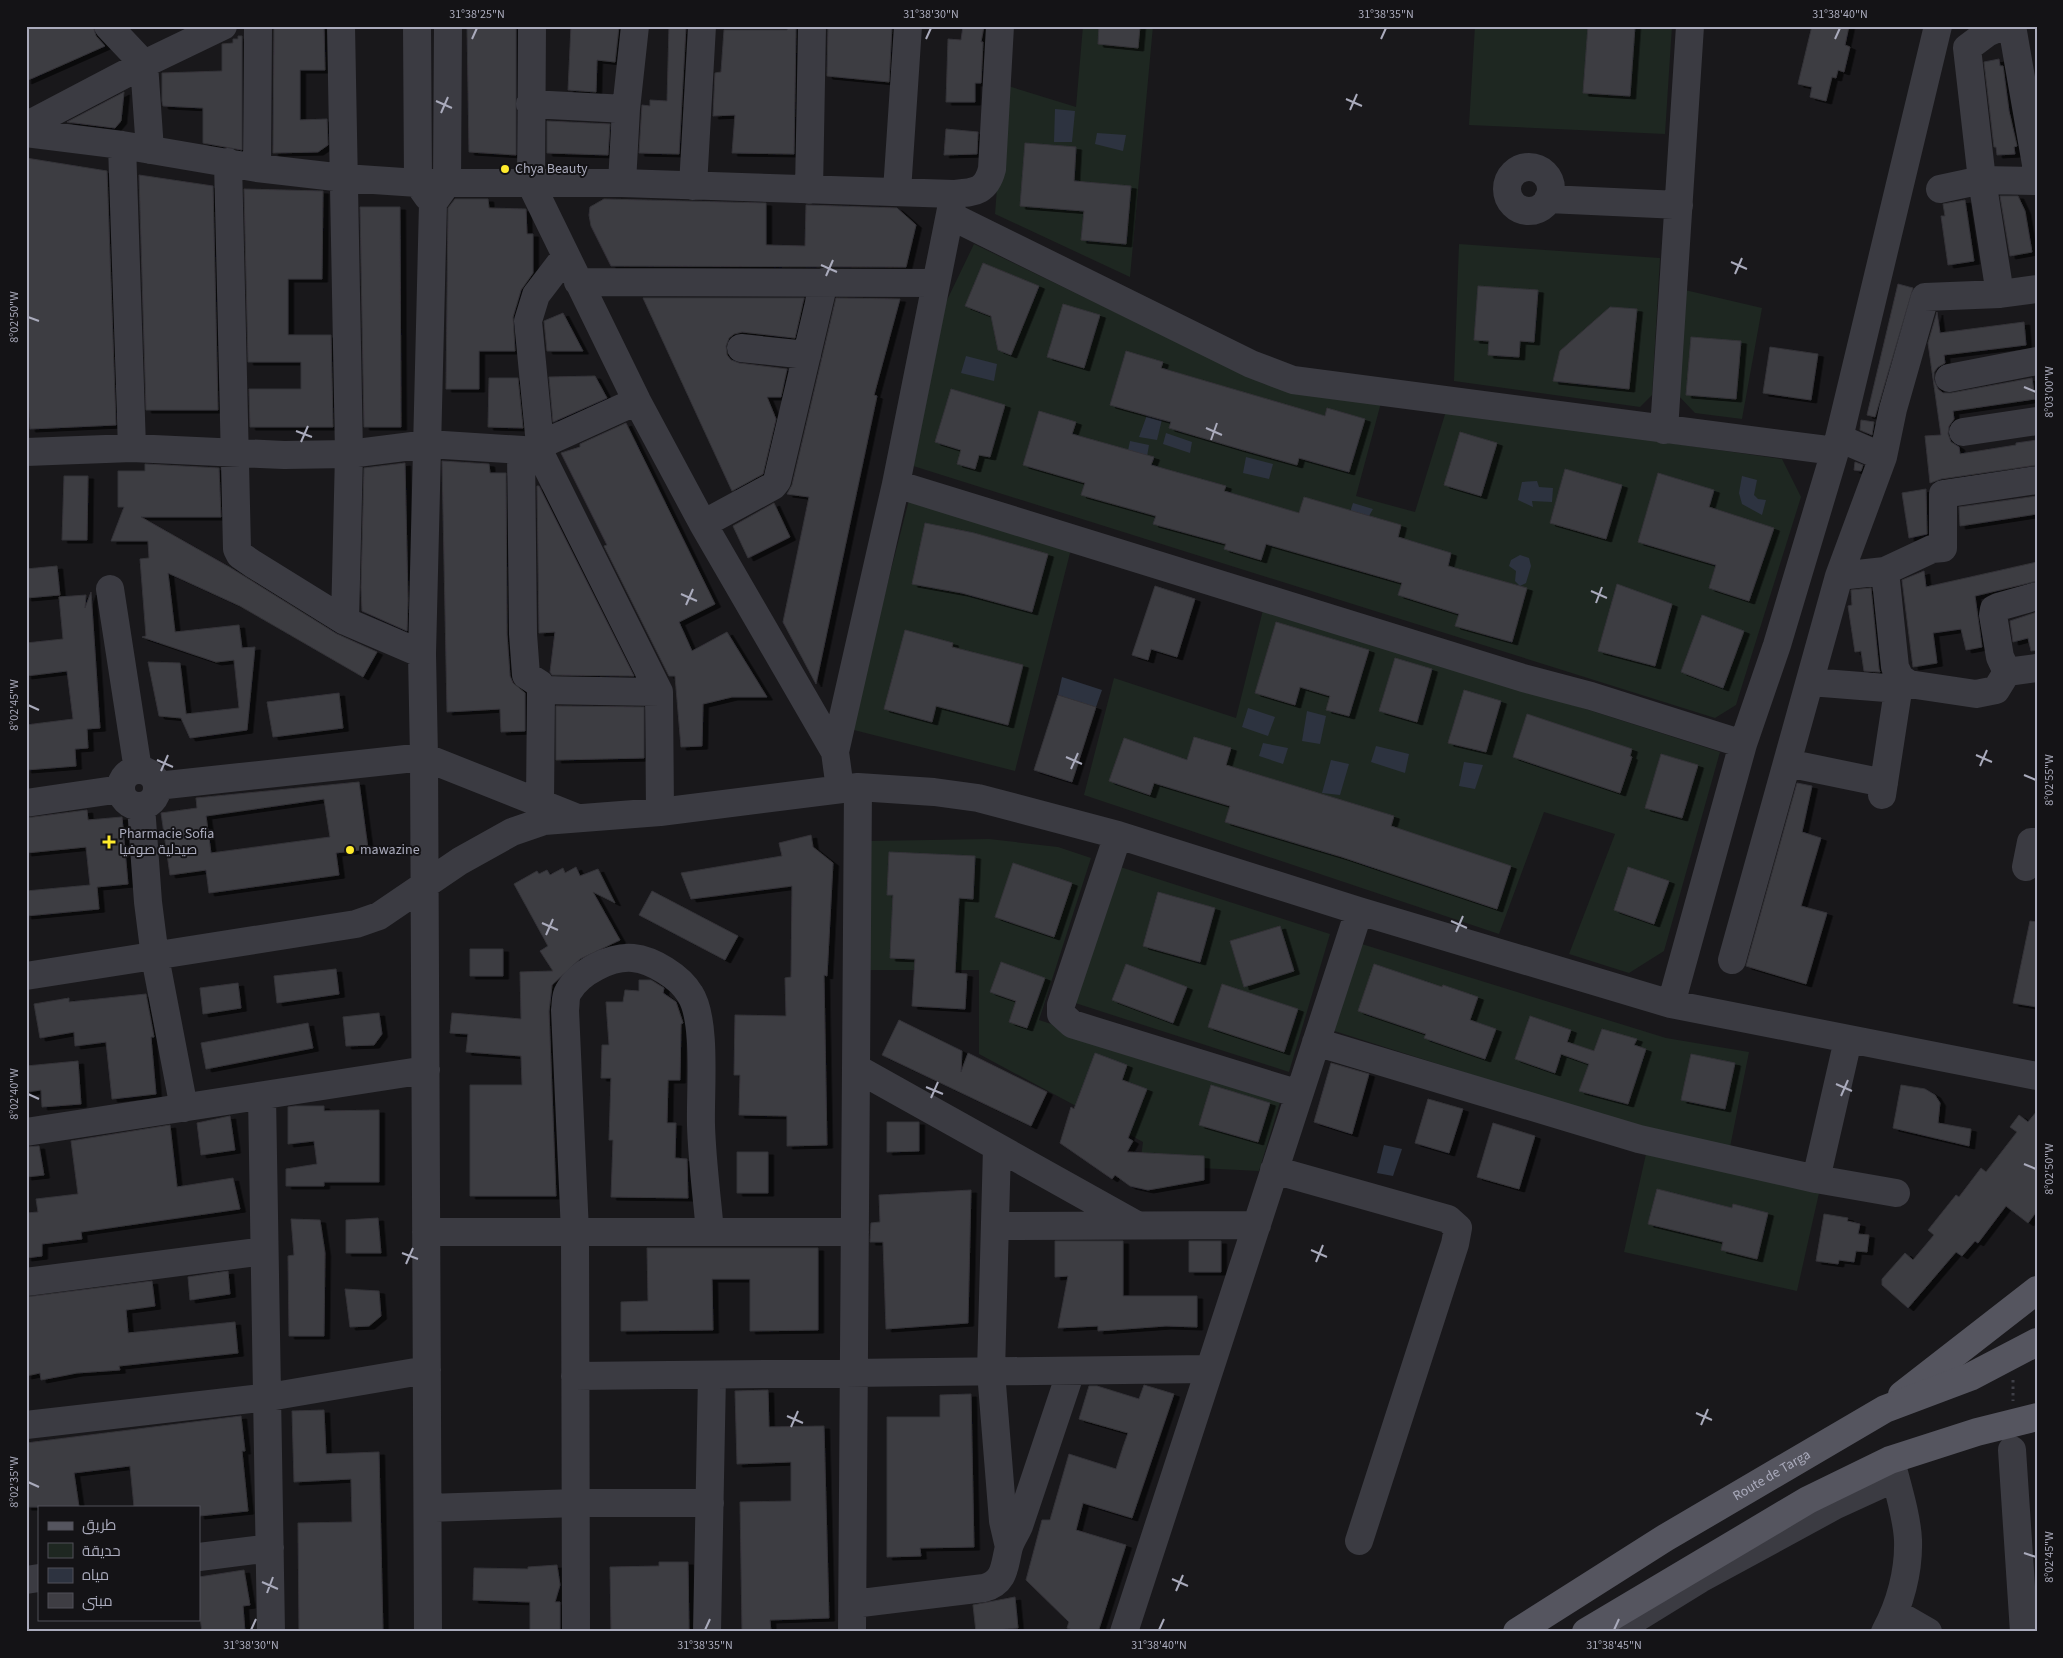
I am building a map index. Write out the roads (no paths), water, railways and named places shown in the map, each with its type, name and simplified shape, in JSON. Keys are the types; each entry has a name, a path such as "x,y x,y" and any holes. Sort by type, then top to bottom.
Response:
{"main road":[{"path":"1885,1409 2037,1290"},
{"name":"Route de Targa","path":"1518,1632 1665,1538 1885,1409 1970,1377 2037,1342"},
{"path":"1586,1632 1808,1500 1893,1469 1977,1432 2037,1417"}],"street":[{"path":"26,126 144,64 223,26"},
{"path":"257,168 258,26"},
{"path":"341,26 349,454 345,621"},
{"path":"417,26 433,190"},
{"path":"428,1632 425,884 422,654 433,190 448,26"},
{"path":"532,26 530,104 531,184 565,257 638,401 703,524 835,752 849,788 856,1068 852,1632"},
{"path":"622,183 626,109 635,26"},
{"path":"692,186 702,26"},
{"path":"808,190 812,26"},
{"path":"897,191 908,26"},
{"path":"953,205 985,187 991,174 1000,26"},
{"path":"1664,430 1690,26"},
{"path":"1671,1004 1743,744 1777,645 1837,445 1938,26"},
{"path":"2000,294 1982,180 1967,48 1986,33 2003,26"},
{"path":"2012,26 2037,170"},
{"path":"110,27 144,64 150,150"},
{"path":"530,104 626,109"},
{"path":"26,132 122,145 257,168 433,190 531,184 622,183 808,190 897,191 953,205 1278,376 1293,380 1664,430 1837,445 1883,457"},
{"path":"122,145 132,448"},
{"path":"228,162 237,549 240,555 345,621 422,654"},
{"path":"1940,188 1982,180 2037,180"},
{"path":"1548,190 1680,197"},
{"path":"835,752 896,484 953,205"},
{"path":"540,803 541,690 540,684 526,675 523,634 534,449 528,322 536,295 565,257"},
{"path":"578,282 936,283"},
{"path":"703,524 772,486 777,481 824,282"},
{"path":"1732,960 1839,576 1883,457 1893,410 1925,296 2000,294 2037,289"},
{"path":"741,348 807,355"},
{"path":"1949,378 2037,361"},
{"path":"26,452 132,448 284,454 349,454 428,444 534,449 638,401"},
{"path":"1963,432 2037,421"},
{"path":"534,449 660,692 660,812"},
{"path":"1787,763 1883,789 1900,684 1896,666 1891,612 1932,550 1943,548 1943,494 2024,480"},
{"path":"896,484 1523,678 1592,696 1743,744"},
{"path":"1839,576 1891,612"},
{"path":"110,589 139,788 148,902 155,957 184,1108"},
{"path":"2007,672 2000,657 1993,615 1994,609 2037,596"},
{"path":"2007,672 2037,668"},
{"path":"1810,682 1908,684 1976,694 1996,690 2007,672"},
{"path":"541,690 660,692"},
{"path":"26,803 139,788 424,757 576,817"},
{"path":"26,976 356,924 379,916 460,861 512,832 544,822 576,817 660,812 849,788 954,794 978,798 1118,835 1359,911 1671,1004 2037,1076"},
{"path":"1118,835 1061,1005 1061,1014 1072,1024 1299,1094"},
{"path":"2026,868 2031,842 2037,842"},
{"path":"1124,1632 1359,911"},
{"path":"576,1632 575,1232 565,1010 567,994 573,984 607,962 634,958 648,962 679,981 689,991 696,1004 699,1022 701,1128 710,1232"},
{"path":"1816,1179 1848,1040"},
{"path":"1316,1042 1639,1139 1816,1179 1896,1193"},
{"path":"856,1068 1136,1224"},
{"path":"26,1132 426,1070"},
{"path":"262,1096 264,1251 269,1397 271,1632"},
{"path":"997,1146 991,1372 1003,1521 1009,1547"},
{"path":"1274,1170 1448,1219 1458,1228 1455,1244 1359,1541"},
{"path":"996,1226 1257,1225"},
{"path":"426,1232 855,1232"},
{"path":"26,1282 264,1251"},
{"path":"575,1376 1209,1369"},
{"path":"26,1425 269,1397 427,1370"},
{"path":"852,1604 992,1585 1002,1575 1009,1547 1019,1526 1072,1371"},
{"path":"707,1632 712,1375"},
{"path":"2012,1450 2024,1632"},
{"path":"1614,1632 1700,1579 1828,1509 1893,1469 1908,1539 1906,1570 1890,1622 1928,1632"},
{"path":"428,1508 576,1503 710,1503"},
{"path":"200,1557 270,1548"}],"water":[{"path":"1055,109 1075,111 1072,142 1054,142"},
{"path":"1097,133 1126,135 1123,151 1095,144"},
{"path":"966,356 997,364 994,381 961,373"},
{"path":"1151,404 1165,407 1157,440 1139,437"},
{"path":"1166,433 1192,442 1190,453 1163,444"},
{"path":"1130,441 1149,445 1145,468 1125,465"},
{"path":"1246,457 1273,464 1269,479 1243,473"},
{"path":"1742,476 1757,480 1754,495 1758,499 1766,500 1762,515 1742,504 1739,493"},
{"path":"1537,481 1539,487 1553,488 1552,502 1532,501 1533,507 1518,500 1522,482"},
{"path":"1353,503 1373,509 1369,516 1343,534"},
{"path":"1520,555 1529,558 1531,566 1526,583 1520,586 1515,581 1516,571 1509,566 1511,560"},
{"path":"1062,677 1102,690 1096,707 1058,695"},
{"path":"1248,708 1275,717 1268,736 1242,727"},
{"path":"1307,711 1326,716 1320,744 1302,741"},
{"path":"1263,743 1288,748 1283,764 1259,756"},
{"path":"1376,746 1409,754 1405,773 1371,762"},
{"path":"1331,760 1349,764 1340,795 1322,793"},
{"path":"1464,762 1483,765 1475,789 1459,786"},
{"path":"1384,1145 1402,1149 1393,1176 1377,1173"}],"place":[{"name":"Chya Beauty","path":"505,169"},
{"name":"Pharmacie Sofia صيدلية صوفيا","path":"109,842"},
{"name":"mawazine","path":"350,850"}]}
